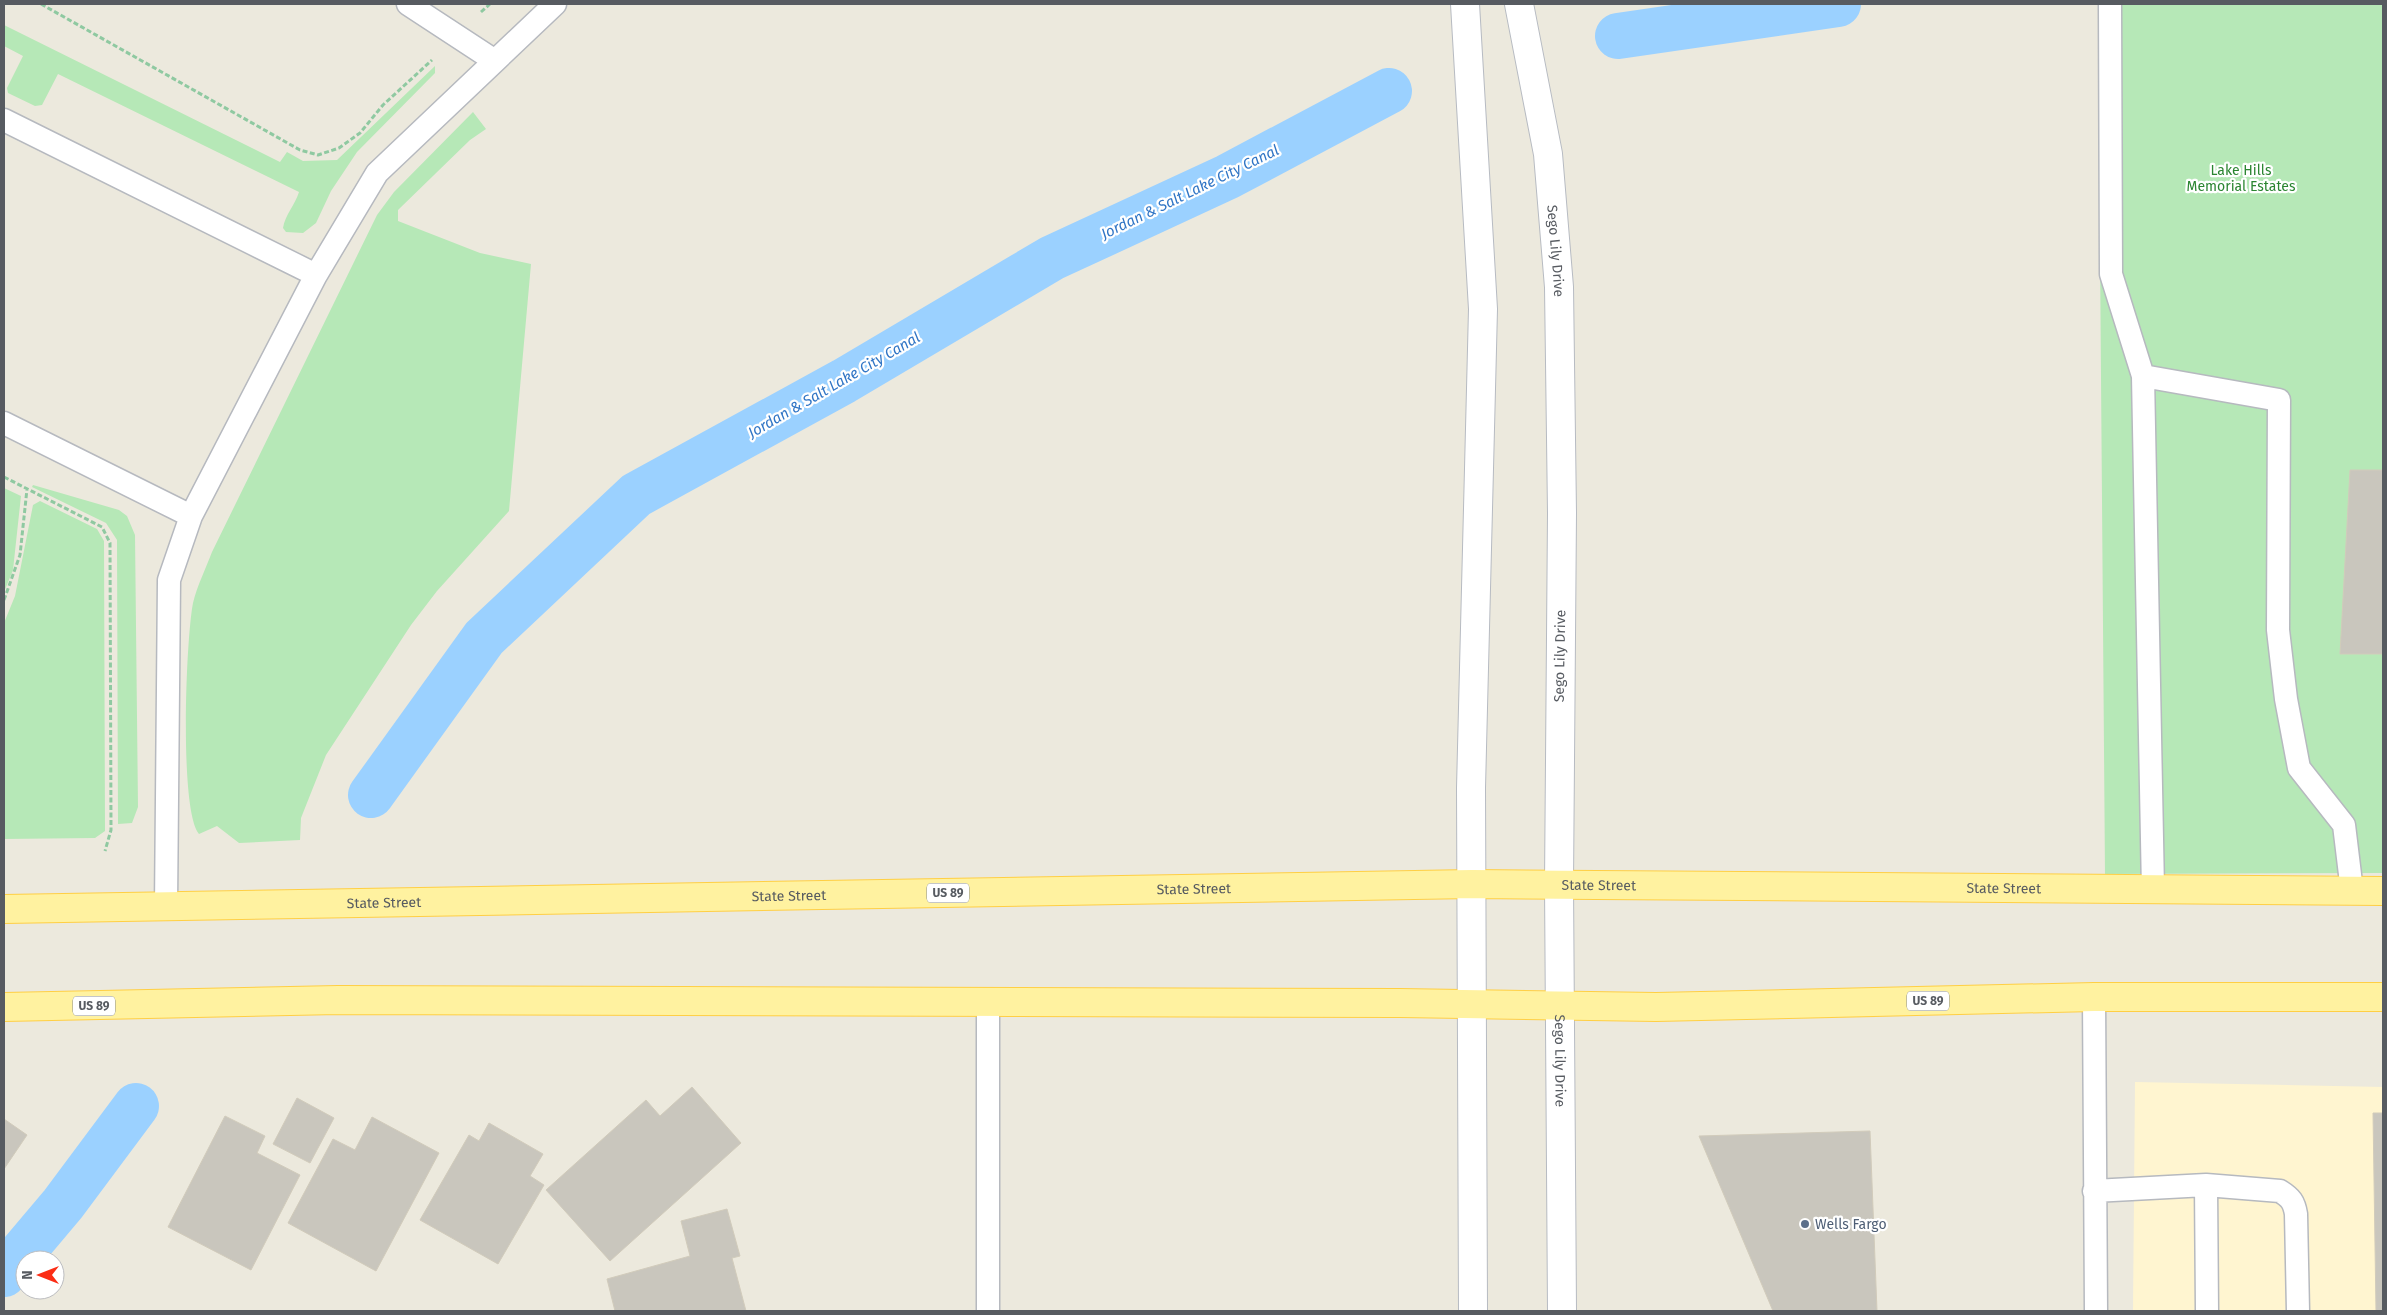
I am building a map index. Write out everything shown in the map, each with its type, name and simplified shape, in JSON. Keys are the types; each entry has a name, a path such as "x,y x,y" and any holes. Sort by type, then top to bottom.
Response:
{"main road":[{"path":"1465,4 1483,309 1472,788 1473,1311"},
{"name":"Sego Lily Drive","path":"1519,4 1548,154 1559,287 1562,513 1559,884 1562,1311"},
{"name":"State Street","path":"4,909 1472,884 2383,891"},
{"name":"US 89","path":"4,1008 338,1000 1472,1004 1656,1007 2094,997 2383,997"}],"lane":[{"path":"408,4 495,61"},
{"path":"166,907 169,580 191,516 316,275 377,173 555,4"},
{"path":"2110,4 2111,274 2143,376 2153,890"},
{"path":"4,120 316,275"},
{"path":"2143,376 2279,400 2278,630 2286,699 2299,768 2344,825 2352,891"},
{"path":"4,423 191,516"},
{"path":"2094,997 2096,1311"},
{"path":"988,1002 988,1311"},
{"path":"2094,1191 2206,1185 2280,1191 2290,1197 2294,1203 2296,1214 2298,1311"},
{"path":"2206,1185 2207,1311"}],"path":[{"path":"41,4 300,150 318,155 339,148 360,133 383,105 490,4"},
{"path":"4,477 102,527 110,543 112,830 105,851"},
{"path":"4,600 20,555 27,489"}],"shaded area":[{"path":"2135,1082 2383,1087 2383,1311 2133,1311"}],"green space":[{"name":"Lake Hills Memorial Estates","path":"2098,4 2383,4 2383,873 2105,874"},
{"path":"4,25 280,162 287,152 303,161 337,160 435,66 435,73 357,152 331,191 316,223 303,233 286,232 283,228 284,223 299,192 58,74 42,105 35,106 8,93 7,88 23,56 4,46"},
{"path":"473,112 486,129 470,140 398,210 398,221 480,253 531,264 509,511 437,591 411,625 326,755 301,818 300,840 239,843 217,826 199,834 193,819 189,793 186,760 186,723 190,622 199,584 212,552 377,215 394,192"},
{"path":"33,485 119,510 127,516 135,535 138,807 132,823 118,824 117,540 106,523 32,487"},
{"path":"4,488 21,496 13,570 4,592"},
{"path":"40,501 97,529 104,541 105,831 95,838 4,839 4,623 15,596 33,505"}],"building":[{"path":"2350,470 2383,470 2383,654 2340,654"},
{"path":"692,1087 741,1143 610,1261 546,1190 646,1100 660,1116"},
{"path":"297,1098 334,1118 310,1163 273,1144"},
{"path":"2373,1113 2383,1113 2383,1311 2376,1311"},
{"path":"225,1116 265,1136 257,1153 300,1175 251,1270 168,1227"},
{"path":"372,1117 439,1153 376,1271 288,1223 333,1139 355,1150"},
{"path":"4,1119 27,1135 4,1169"},
{"path":"489,1123 543,1154 530,1176 544,1185 498,1264 420,1220 469,1135 479,1141"},
{"name":"Wells Fargo","path":"1870,1131 1877,1311 1773,1311 1699,1136"},
{"path":"727,1209 740,1256 732,1258 746,1311 615,1311 607,1279 690,1256 681,1221"}],"waterway":[{"name":"Jordan & Salt Lake City Canal","path":"1618,36 1838,4"},
{"name":"Jordan & Salt Lake City Canal","path":"371,795 484,638 636,495 844,381 1052,258 1227,177 1389,91"},
{"name":"Jordan & Salt Lake City Canal","path":"4,1274 63,1204 136,1106"}],"place":[{"name":"Wells Fargo","path":"1805,1224"}]}
